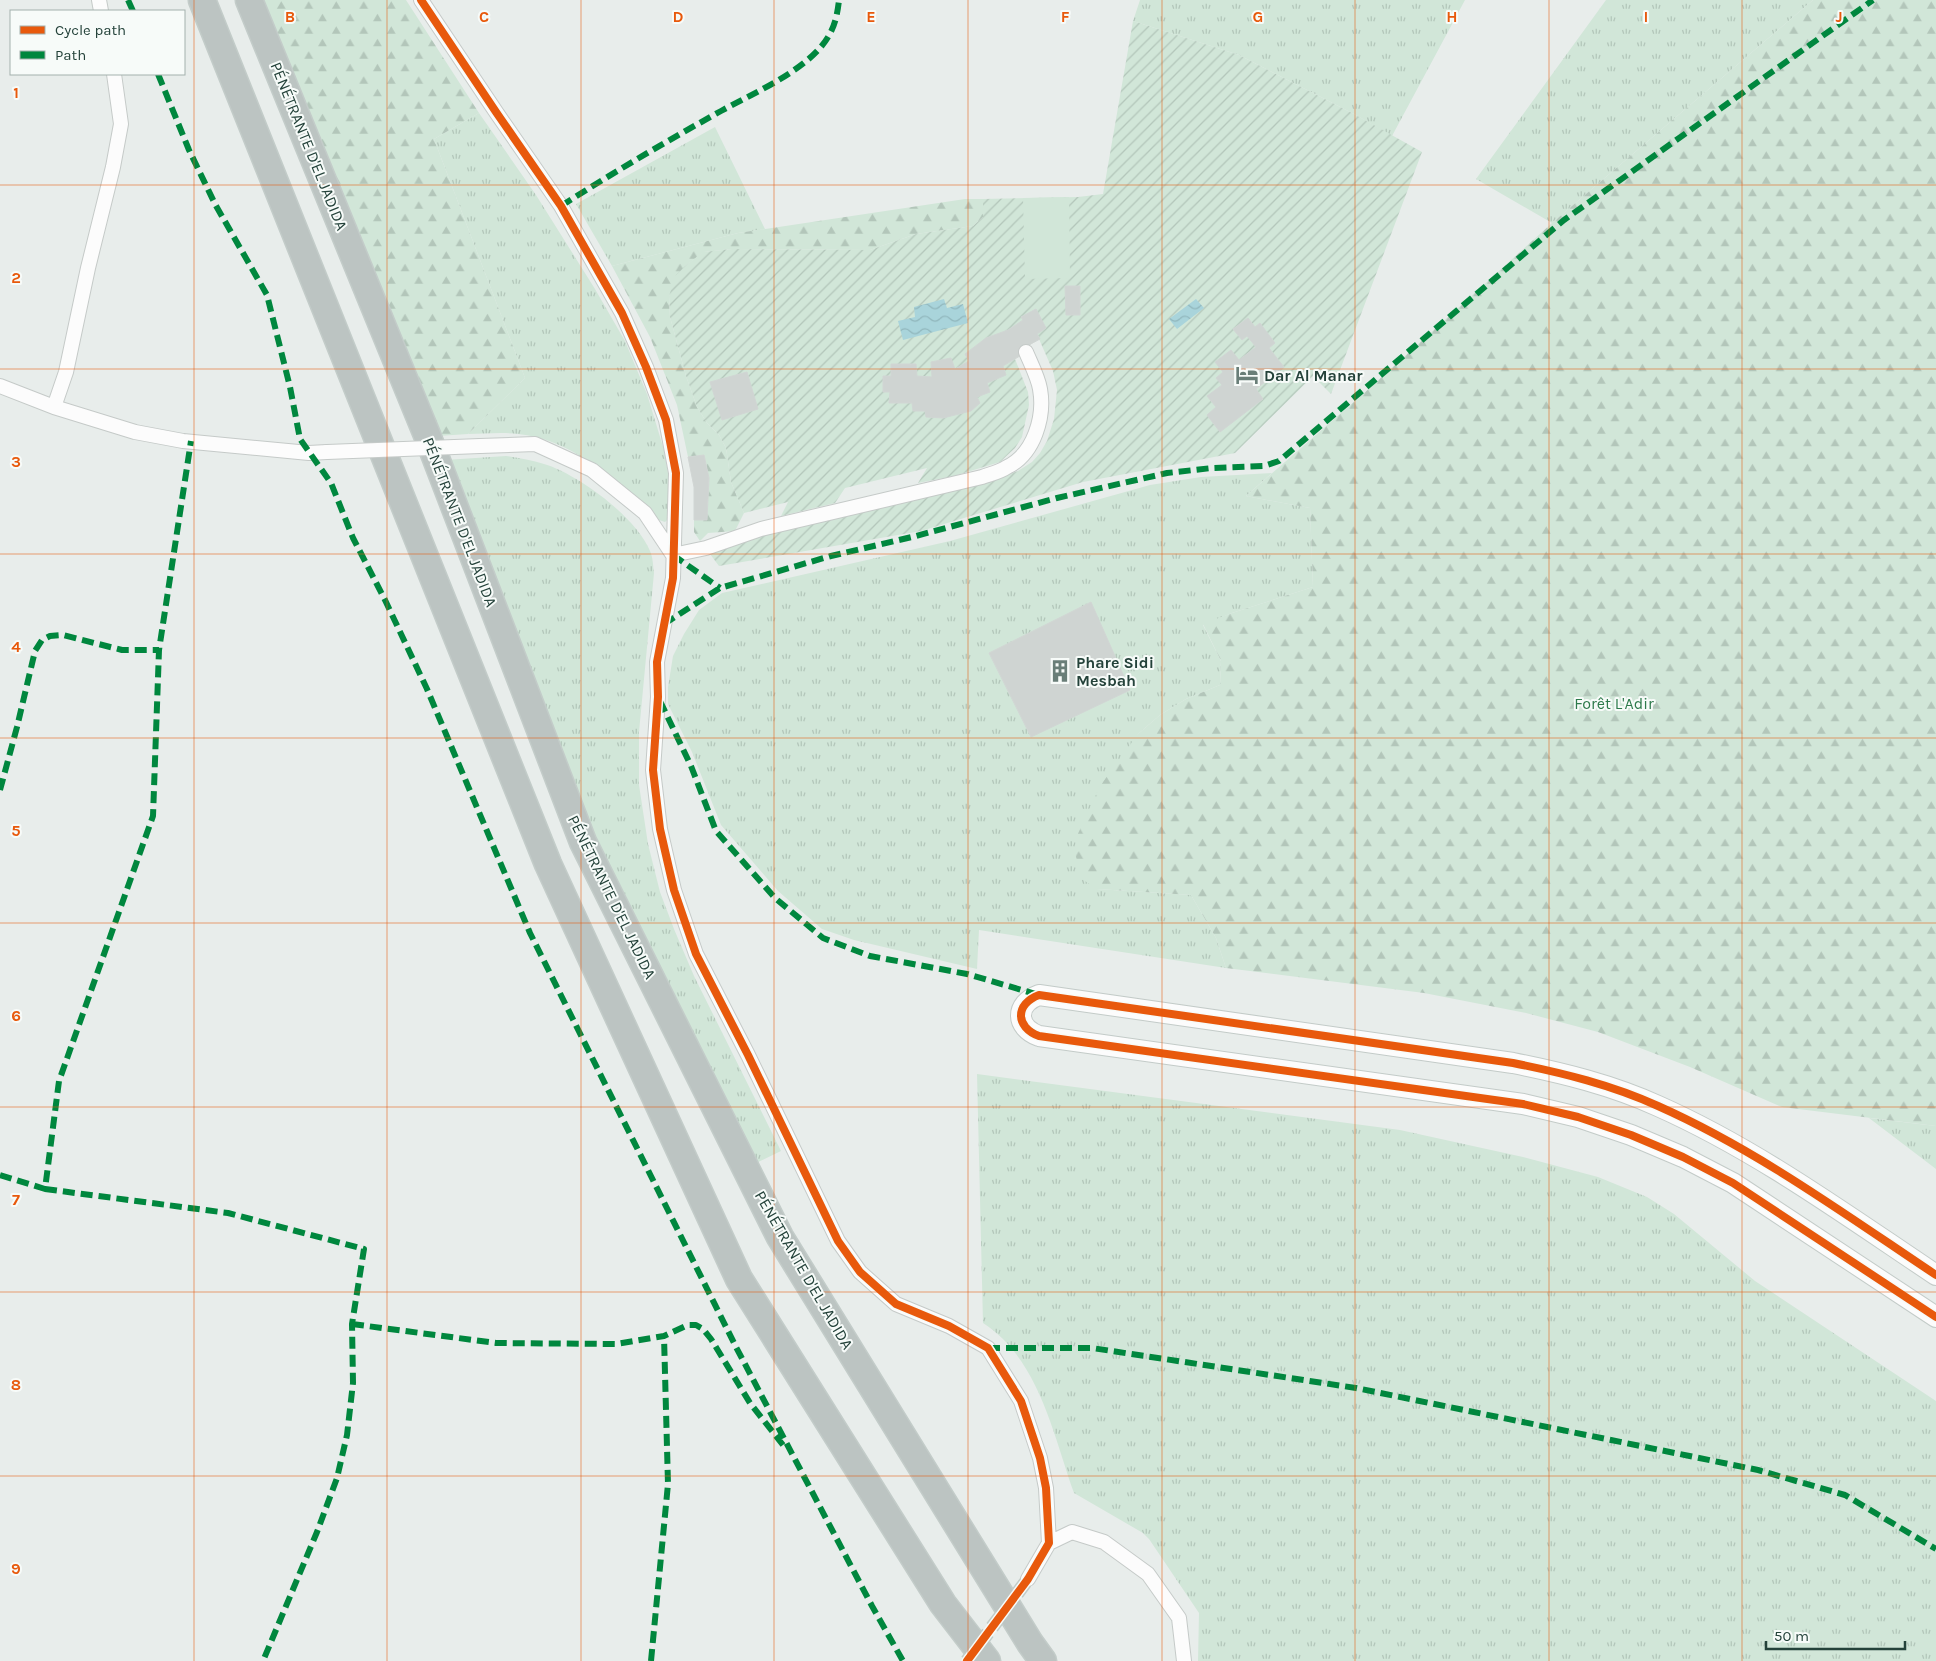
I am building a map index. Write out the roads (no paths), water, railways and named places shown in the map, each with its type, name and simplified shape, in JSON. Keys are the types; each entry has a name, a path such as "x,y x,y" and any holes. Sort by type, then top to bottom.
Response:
{"highway":[{"path":"202,0 548,864 739,1279 943,1604 987,1661"},
{"name":"PÉNÉTRANTE D'EL JADIDA","path":"249,0 427,435 583,842 780,1237 1030,1643 1043,1661"}],"street":[{"path":"421,0 561,206 622,313 646,367 666,420 676,473 673,578 657,662 658,697 653,770 660,829 674,890 696,954 843,1249 860,1272 896,1304 949,1326 988,1348 1021,1401 1040,1458 1046,1488 1049,1543 1028,1579"},
{"path":"54,407 66,372 88,268 113,168 121,124 114,75"},
{"path":"673,555 706,548 761,529 982,477 1008,467 1030,446 1038,428 1041,408 1040,388 1026,352"},
{"path":"0,386 54,407 135,432 162,438 309,454 535,444 592,470 645,513 673,555"},
{"path":"1936,1275 1798,1184 1703,1128 1658,1106 1579,1078 1513,1063 1039,995 1030,998 1023,1006 1021,1015 1023,1025 1030,1032 1039,1036 1523,1104 1578,1117 1632,1135 1683,1156 1733,1183 1936,1317"},
{"path":"1049,1543 1072,1532 1104,1542 1148,1574 1180,1618 1184,1661"}],"water":[{"path":"944,299 947,308 963,304 968,323 903,340 898,321 915,317 914,307"},
{"path":"1196,299 1204,308 1177,329 1169,319"}],"tunnel":[{"path":"967,1661 1028,1579"}],"place":[{"name":"Dar Al Manar","path":"1247,375"},
{"name":"Phare Sidi Mesbah","path":"1060,671"}],"park label":[{"name":"Forêt L'Adir","path":"1614,703"}]}
